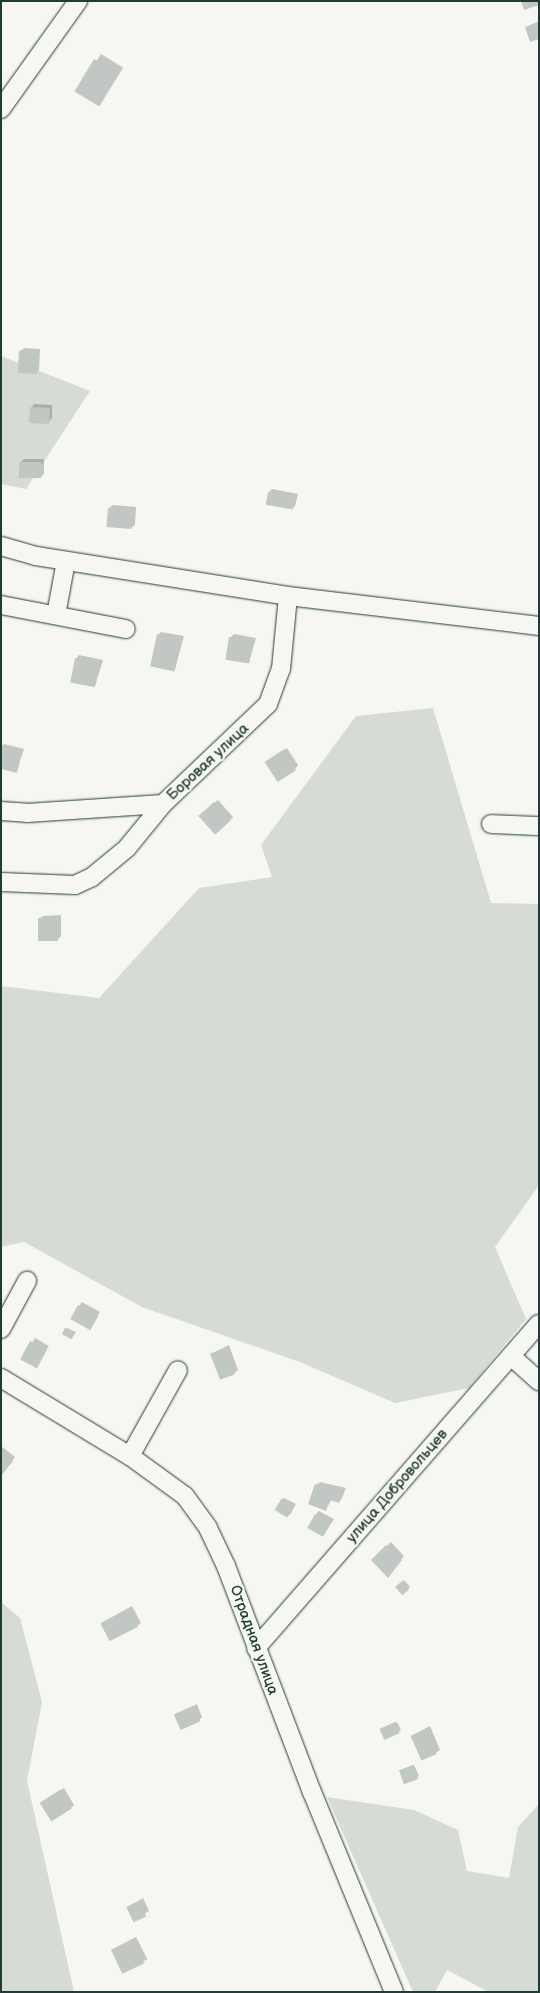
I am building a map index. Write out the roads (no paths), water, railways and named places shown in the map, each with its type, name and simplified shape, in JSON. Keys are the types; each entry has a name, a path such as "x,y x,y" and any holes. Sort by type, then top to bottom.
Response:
{"street":[{"path":"1,109 78,1"},
{"path":"1,546 66,561 288,596 539,626"},
{"path":"56,616 66,561"},
{"name":"Боровая улица","path":"1,811 28,813 163,804 268,704 281,669 288,596"},
{"path":"1,605 126,629"},
{"path":"1,882 75,885 92,877 127,848 163,804"},
{"path":"492,824 539,826"},
{"path":"1,1329 27,1281"},
{"name":"улица Добровольцев","path":"256,1648 539,1324"},
{"path":"511,1356 539,1381"},
{"path":"130,1456 178,1370"},
{"name":"Отрадная улица","path":"1,1378 130,1456 185,1496 208,1528 226,1566 256,1648 394,1992"}]}
